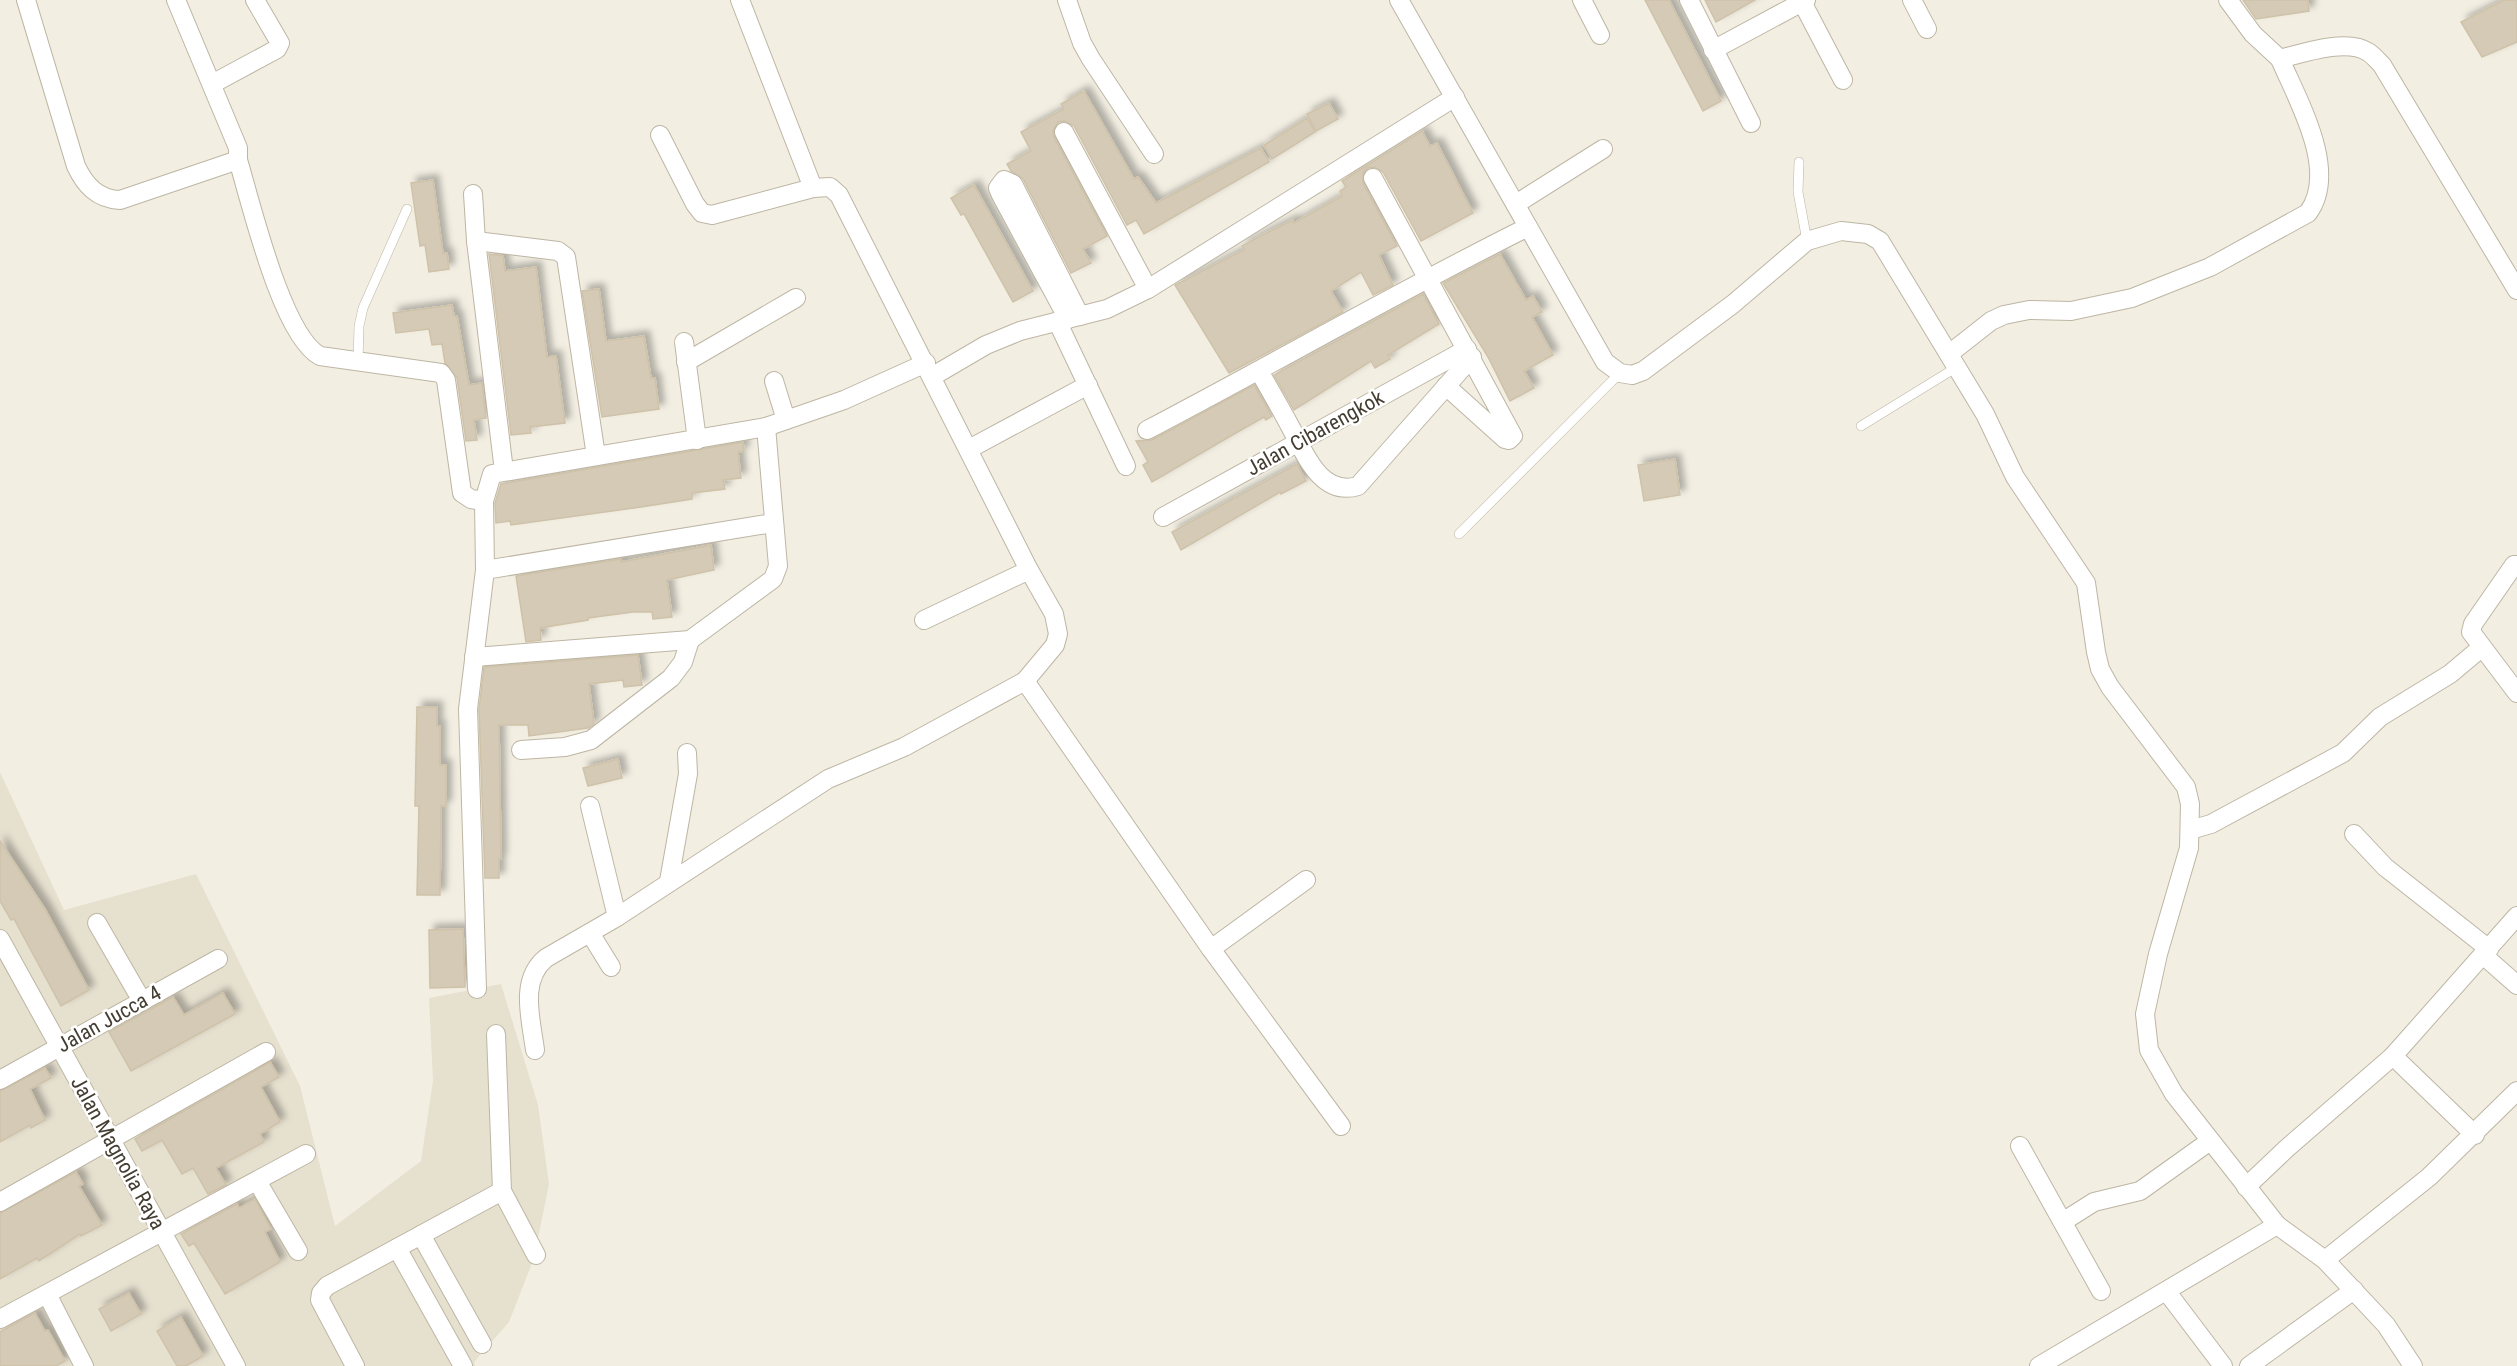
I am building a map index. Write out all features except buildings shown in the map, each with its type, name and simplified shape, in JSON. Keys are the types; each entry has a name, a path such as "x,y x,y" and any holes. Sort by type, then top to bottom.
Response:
{"street":[{"path":"26,0 76,166 83,180 95,192 108,200 120,200 238,160"},
{"path":"176,0 238,148 238,160 272,274 302,341 311,351 320,356 441,373 446,380 462,494 471,499 484,501"},
{"path":"212,84 277,49 280,43 255,0"},
{"path":"741,0 813,188"},
{"path":"1067,0 1090,59 1154,154"},
{"path":"1399,0 1605,362 1620,373 1637,373 1661,360 1807,241 1841,231 1868,234 1880,241 1985,414 2015,477 2086,583 2100,669 2110,687 2186,788 2190,804 2189,848 2158,954 2145,1014 2149,1050 2174,1094 2277,1225 2325,1260 2354,1290 2386,1325 2413,1366"},
{"path":"1582,0 1600,35"},
{"path":"1689,0 1751,123"},
{"path":"1912,0 1927,28"},
{"path":"1953,360 1991,321 2004,315 2029,310 2071,311 2132,298 2210,267 2308,213 2317,201 2319,164 2309,127 2280,59 2253,34 2228,0"},
{"path":"1713,50 1803,1 1843,80"},
{"path":"2280,59 2320,49 2354,47 2368,52 2382,65 2517,290"},
{"path":"477,989 468,709 485,570 484,501 492,474 766,428 929,370 1020,331 1107,309 1148,289 1455,97"},
{"path":"1064,132 1148,289"},
{"path":"535,1050 529,992 532,975 537,966 546,958 617,917 828,779 904,747 1025,681 1055,645 1058,634 1058,624 1054,614 1029,570 839,195 830,187 813,188 712,215 702,213 660,135"},
{"path":"1516,204 1604,149"},
{"path":"1372,178 1513,436 1505,439 1446,386"},
{"path":"1068,319 1001,195 998,188 1004,180 1013,184 1068,319 1088,385 1126,466"},
{"path":"473,194 476,241 504,471"},
{"path":"1148,430 1428,277 1528,227"},
{"path":"476,241 558,251 566,257 596,456"},
{"path":"686,362 796,298"},
{"path":"684,342 697,440"},
{"path":"1259,371 1311,467 1325,480 1338,487 1349,489 1358,486 1446,386 1469,353"},
{"name":"Jalan Cibarengkok","path":"1163,517 1299,442 1469,353"},
{"path":"774,381 786,420"},
{"path":"969,449 1088,385"},
{"path":"474,657 690,640 773,579 777,572 766,428"},
{"path":"485,570 773,523"},
{"path":"2517,565 2514,565 2472,624 2471,632 2517,693"},
{"path":"924,620 1029,570"},
{"path":"521,750 565,747 591,740 671,678 683,662 690,640"},
{"path":"2190,830 2211,824 2343,753 2380,717 2450,674 2481,648"},
{"path":"1025,681 1211,950 1341,1126"},
{"path":"669,881 688,774 687,753"},
{"path":"590,806 617,917"},
{"path":"2354,834 2385,867 2486,952 2517,985"},
{"path":"1211,950 1306,880"},
{"path":"2246,1187 2393,1056 2517,916"},
{"path":"97,923 142,1001"},
{"path":"590,933 611,967"},
{"name":"Jalan Magnolia Raya","path":"0,939 236,1366"},
{"name":"Jalan Jucca 4","path":"0,1080 218,959"},
{"path":"496,1034 502,1191 536,1255"},
{"path":"0,1202 266,1052"},
{"path":"2393,1056 2475,1135"},
{"path":"2325,1260 2429,1177 2475,1135 2517,1091"},
{"path":"2064,1221 2094,1202 2140,1191 2210,1141"},
{"path":"2020,1146 2064,1221 2101,1291"},
{"path":"0,1319 306,1154"},
{"path":"257,1181 298,1251"},
{"path":"355,1366 322,1307 321,1293 327,1286 502,1191"},
{"path":"2039,1366 2116,1318 2167,1292 2277,1225"},
{"path":"421,1235 482,1344"},
{"path":"397,1248 463,1366"},
{"path":"2249,1366 2354,1290"},
{"path":"2167,1292 2223,1366"},
{"path":"47,1294 84,1366"}],"lane":[{"path":"1799,162 1798,192 1807,241"},
{"path":"358,361 359,326 363,308 406,209"},
{"path":"1861,426 1953,360"},
{"path":"1459,534 1620,373"}],"shaded area":[{"path":"0,772 64,910 196,874 300,1086 335,1226 421,1161 433,1081 429,998 501,984 538,1105 549,1184 534,1258 509,1322 474,1362 475,1366 0,1366"}]}
